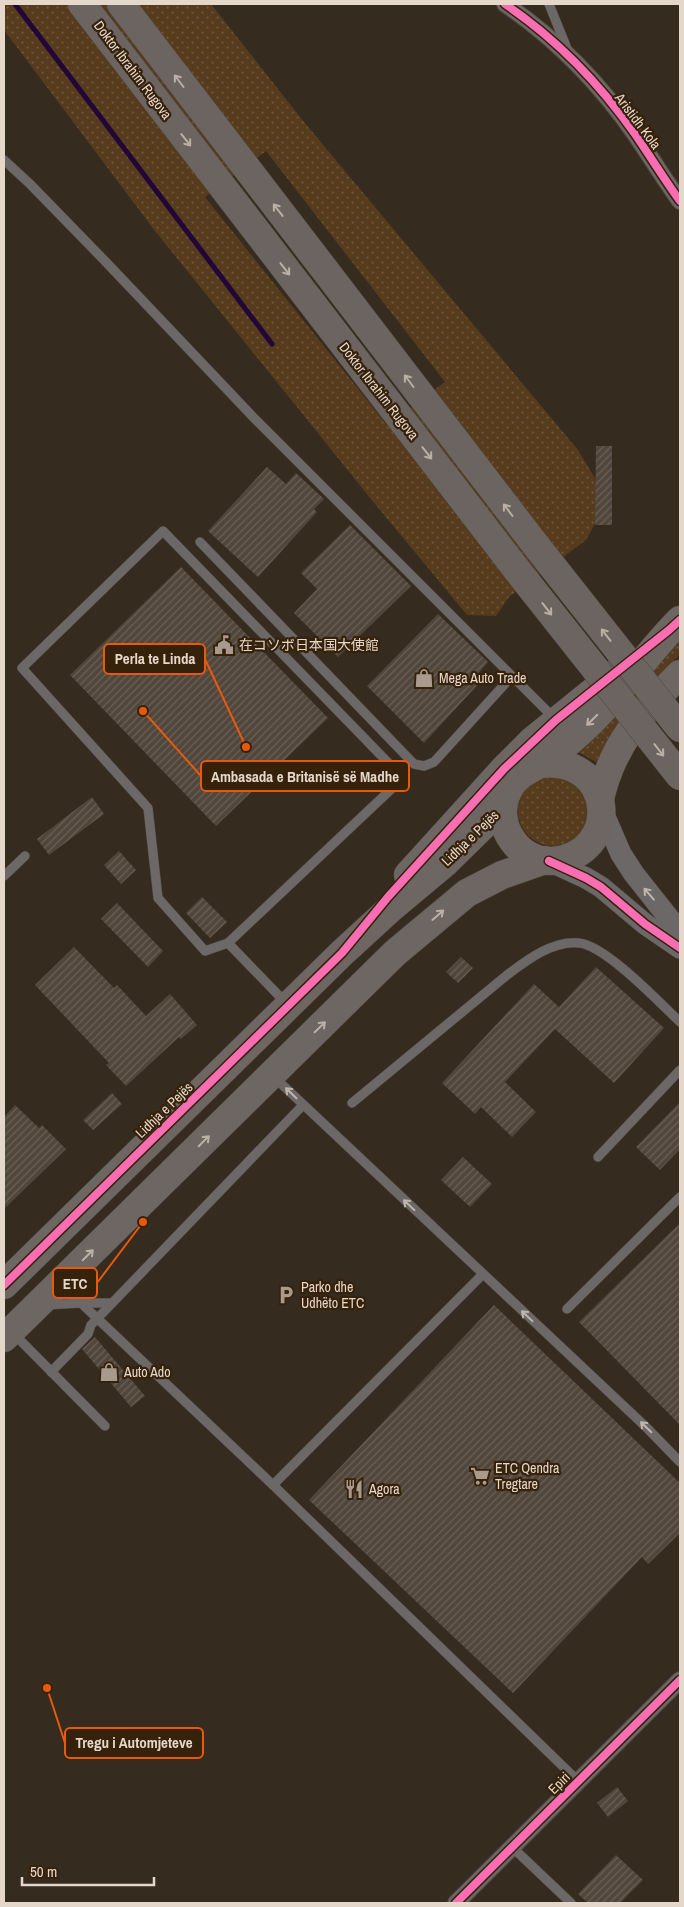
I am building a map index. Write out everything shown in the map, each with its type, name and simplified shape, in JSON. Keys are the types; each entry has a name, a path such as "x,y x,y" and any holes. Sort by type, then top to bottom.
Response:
{"highway":[{"name":"Doktor Ibrahim Rugova","path":"82,4 517,570 680,776"},
{"path":"121,4 538,548 680,728"},
{"path":"342,953 388,897 504,768 556,720 675,625"},
{"name":"Lidhja e Pejës","path":"547,861 522,851 513,842 503,819 503,806 507,792 515,779 527,770 540,764 578,734 602,711 675,625"},
{"path":"7,1334 395,954 448,907 466,893 484,883 522,868 547,861 566,859 586,847 592,841 599,826 605,779 611,763 627,734 680,674"},
{"name":"Lidhja e Pejës","path":"540,764 553,762 566,764 578,769 591,782 601,805"},
{"name":"Lidhja e Pejës","path":"4,1284 342,953 390,908 445,863 503,806"}],"street":[{"path":"505,4 536,27 571,58"},
{"name":"Aristidh Kola","path":"571,58 634,134 680,201"},
{"path":"601,805 621,854 634,874 680,932"},
{"path":"547,861 586,878 601,887 645,924 680,948"},
{"name":"Epiri","path":"456,1903 680,1680"}],"lane":[{"name":"Aristidh Kola","path":"549,4 571,58"},
{"path":"4,160 104,260 262,426 556,720"},
{"path":"163,531 403,778 228,943 205,950 158,898 148,808 22,668 163,531"},
{"path":"200,542 414,764 424,766 434,762 512,676"},
{"path":"4,876 26,856"},
{"path":"352,1103 507,975 527,960 564,944 580,942 596,949 619,966 679,1018"},
{"path":"228,943 288,1005"},
{"path":"598,1157 680,1070"},
{"path":"272,1074 680,1462"},
{"path":"51,1372 88,1334 91,1325 96,1319 303,1105"},
{"path":"566,1309 680,1197"},
{"path":"273,1485 483,1274"},
{"path":"81,1303 273,1485 578,1782"},
{"path":"37,1306 112,1303"},
{"path":"7,1334 51,1372 105,1426"},
{"path":"512,1847 571,1903"}],"shaded area":[{"path":"4,4 211,4 304,122 578,450 608,500 586,540 509,597 496,616 467,615 155,231 4,30","holes":["266,151 445,382 387,425 205,197"]},
{"path":"680,639 680,654 629,710 596,762 573,749"},
{"path":"553,776 566,779 578,786 585,798 588,811 585,824 578,836 566,843 553,846 540,843 528,836 521,824 518,811 521,798 528,786 540,779"}],"building":[{"path":"596,446 612,446 612,525 595,525"},
{"path":"267,467 286,484 296,473 324,499 314,509 317,512 258,577 208,531"},
{"path":"350,525 411,586 338,657 294,613 317,589 301,573"},
{"path":"181,567 328,718 216,826 70,675"},
{"path":"438,614 488,662 477,675 482,680 424,743 367,686"},
{"path":"92,797 104,814 49,855 37,839"},
{"path":"119,851 136,870 121,884 104,865"},
{"path":"202,897 227,922 210,938 186,913"},
{"path":"117,903 163,951 148,967 101,919"},
{"path":"74,947 114,988 117,985 146,1016 170,994 197,1025 181,1039 179,1037 126,1086 106,1065 109,1063 35,985"},
{"path":"461,957 473,968 458,983 446,972"},
{"path":"596,967 664,1028 614,1083 555,1029 505,1082 536,1112 512,1137 481,1107 475,1114 442,1083 534,984 559,1007"},
{"path":"112,1093 122,1104 93,1130 83,1120"},
{"path":"680,1102 680,1149 660,1170 636,1147"},
{"path":"15,1105 39,1128 42,1125 66,1149 4,1209 4,1117"},
{"path":"463,1157 492,1184 470,1207 441,1180"},
{"path":"680,1223 680,1425 579,1322"},
{"name":"ETC Qendra Tregtare","path":"494,1305 680,1483 680,1533 648,1564 642,1557 513,1693 309,1500"},
{"path":"95,1337 145,1396 131,1407 82,1349"},
{"path":"617,1787 628,1801 608,1817 597,1803"},
{"path":"616,1855 643,1880 620,1903 588,1903 578,1894"}],"waterway":[{"path":"15,4 272,344"}],"cycle path":[{"path":"505,4 524,17 559,47 592,80 635,134 680,201"},
{"path":"4,1285 342,953 388,897 504,769 556,720 680,620"},
{"path":"549,861 601,887 645,924 680,948"},
{"path":"456,1903 680,1680"}],"place":[{"name":"在コソボ日本国大使館","path":"224,645"},
{"name":"Mega Auto Trade","path":"424,678"},
{"name":"Ambasada e Britanisë së Madhe","path":"143,711"},
{"name":"Perla te Linda","path":"246,747"},
{"name":"ETC","path":"143,1222"},
{"name":"Parko dhe Udhëto ETC","path":"286,1295"},
{"name":"Auto Ado","path":"109,1372"},
{"name":"ETC Qendra Tregtare","path":"480,1476"},
{"name":"Agora","path":"354,1489"},
{"name":"Tregu i Automjeteve","path":"47,1688"}]}
